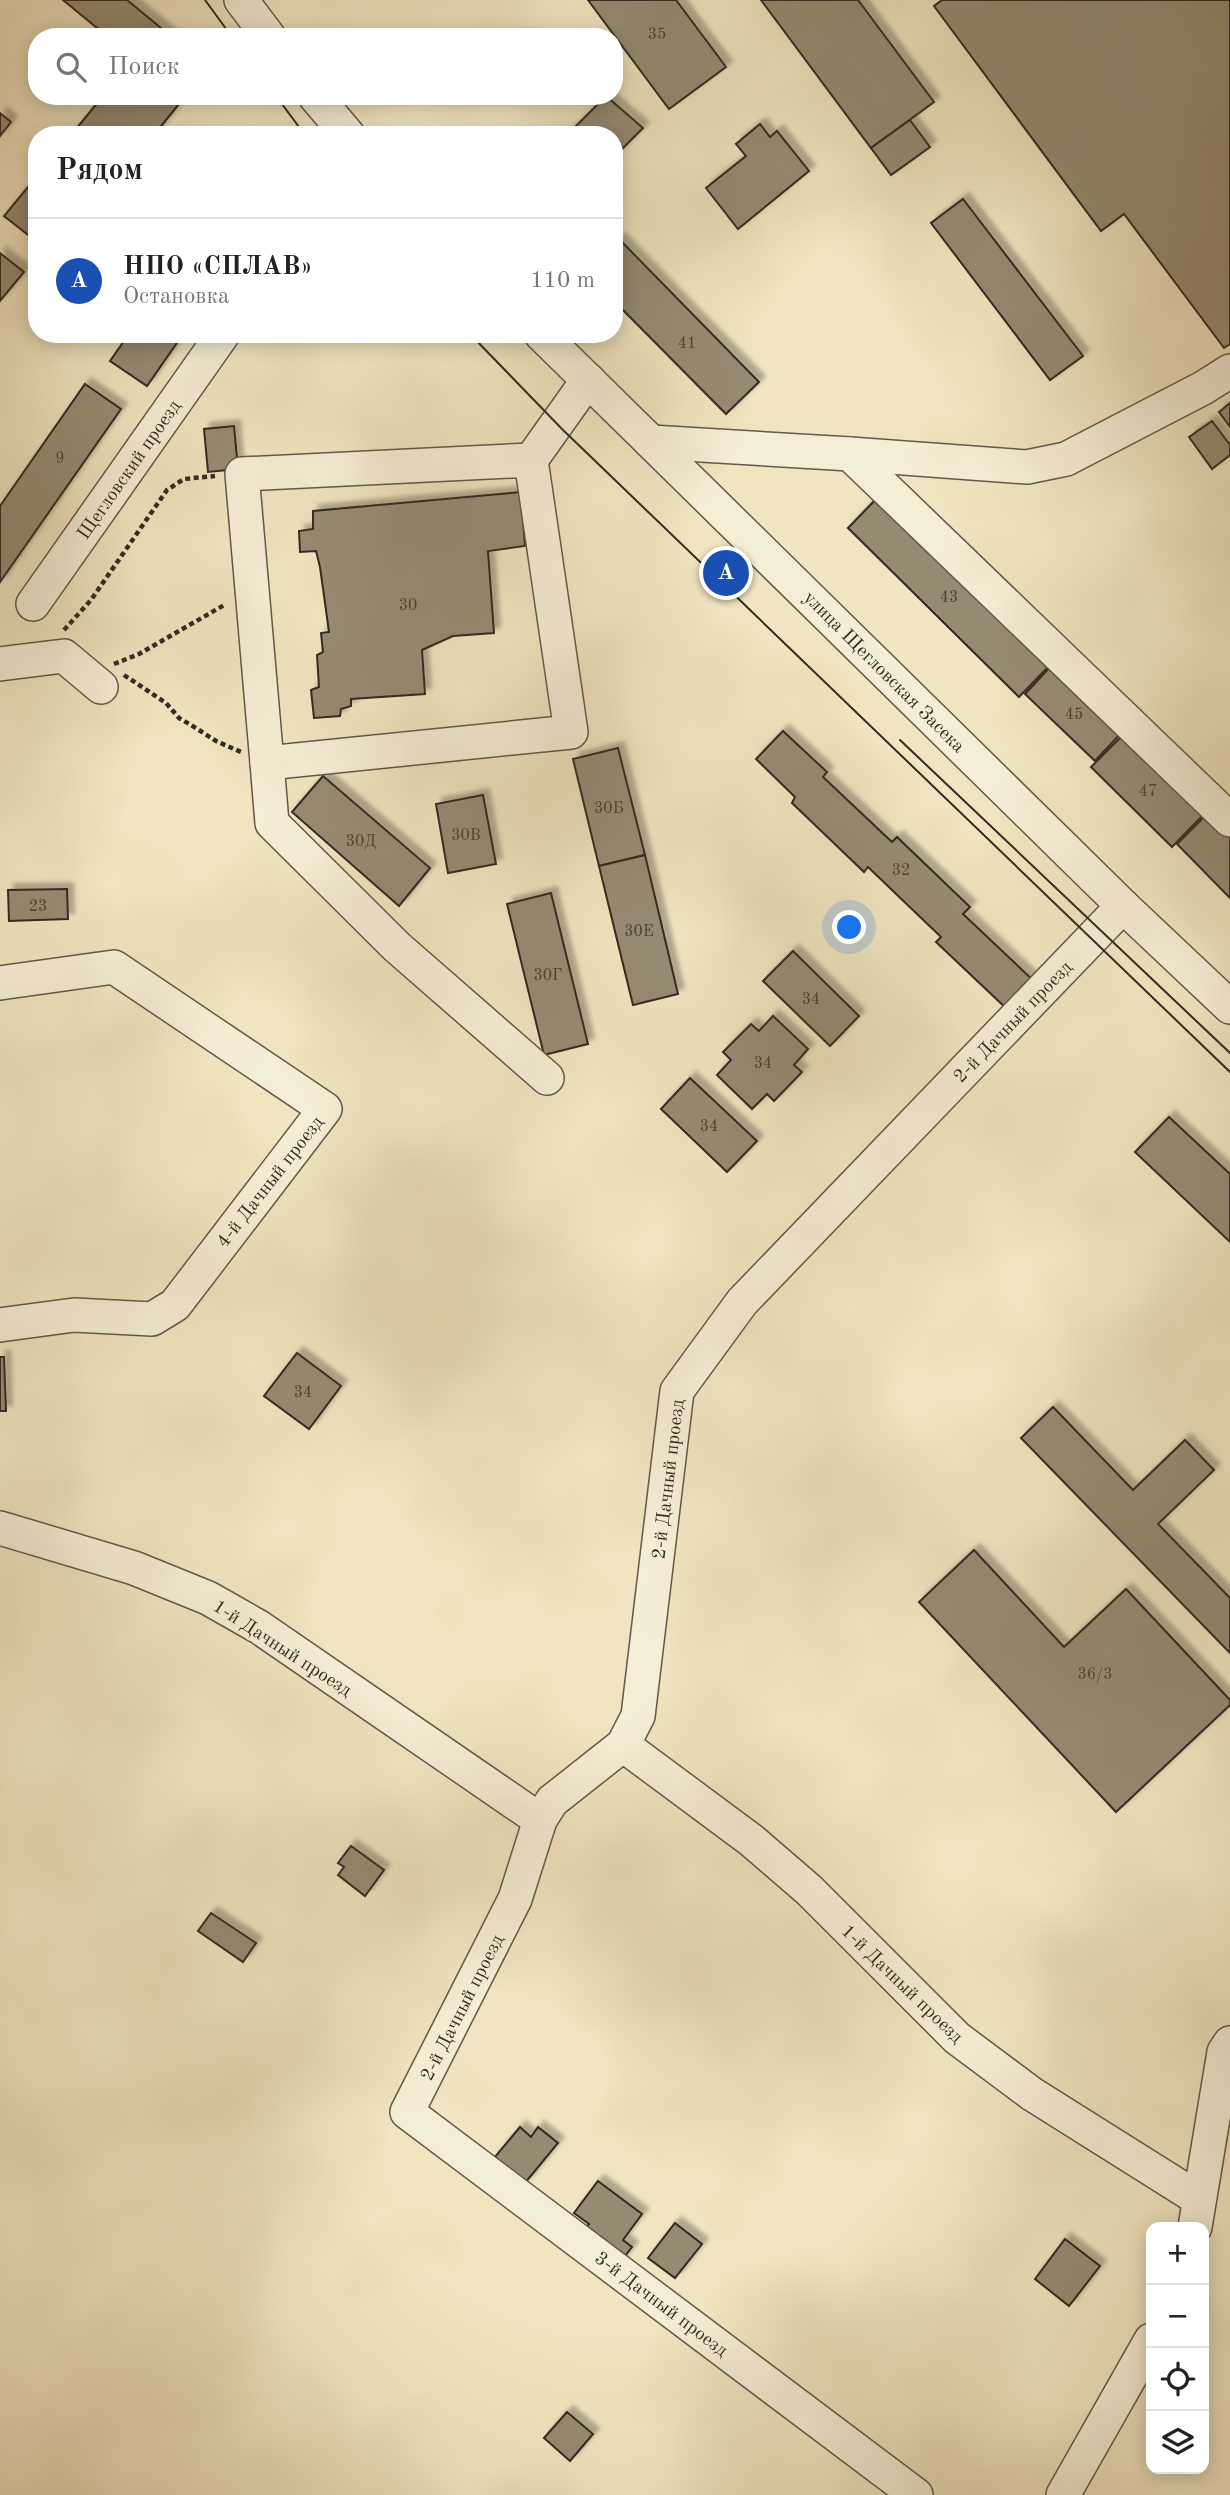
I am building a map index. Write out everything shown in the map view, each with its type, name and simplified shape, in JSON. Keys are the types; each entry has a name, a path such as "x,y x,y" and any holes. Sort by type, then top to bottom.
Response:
{"street":[{"path":"241,0 262,28"},
{"path":"323,105 341,126"},
{"name":"Щегловский проезд","path":"33,604 217,343"},
{"name":"улица Щегловская Засека","path":"550,343 1123,906 1230,1007"},
{"path":"651,442 1027,467 1047,465 1066,459 1203,388 1230,371"},
{"path":"267,763 571,732 531,460 588,380"},
{"path":"850,454 1230,820"},
{"path":"531,460 242,474 272,823 397,947 547,1078"},
{"path":"0,664 64,656 101,687"},
{"name":"2-й Дачный проезд","path":"407,2112 515,1899 540,1820 552,1801 623,1745 638,1716 677,1391 742,1302 1123,906"},
{"name":"4-й Дачный проезд","path":"0,983 114,967 325,1109 175,1305 152,1319 74,1315 0,1325"},
{"name":"1-й Дачный проезд","path":"0,1528 134,1568 208,1598 259,1627 540,1820"},
{"name":"1-й Дачный проезд","path":"623,1745 751,1840 809,1890 957,2038 1197,2213"},
{"path":"1197,2213 1224,2052 1230,2043"},
{"name":"3-й Дачный проезд","path":"407,2112 916,2495"},
{"path":"1063,2495 1146,2348"}],"path":[{"path":"33,660 91,600 167,490 184,479 242,474"},
{"path":"253,592 212,610 139,654 107,666 134,680 166,703 180,718 216,741 267,763"}],"building":[{"path":"63,0 127,0 161,28 97,28"},
{"path":"588,0 676,0 726,67 669,109 623,47 623,28 609,28"},
{"path":"761,0 858,0 934,102 871,148"},
{"path":"942,0 1230,0 1230,344 1224,348 1124,214 1101,231 934,6"},
{"path":"96,105 178,105 161,126 78,126"},
{"path":"597,105 616,105 643,128 623,148 623,126 576,126"},
{"path":"0,113 11,122 0,136"},
{"path":"910,120 930,147 891,175 871,148"},
{"path":"760,124 770,137 777,131 809,171 738,229 706,188 746,156 736,144"},
{"path":"28,187 28,235 4,216"},
{"path":"963,199 1083,356 1050,380 931,223"},
{"path":"623,243 759,382 726,414 623,310"},
{"path":"0,253 24,272 0,301"},
{"path":"123,343 177,343 147,386 110,361"},
{"path":"85,384 121,409 0,582 0,506"},
{"path":"1230,403 1230,427 1219,412"},
{"path":"1212,421 1230,445 1230,455 1212,469 1189,437"},
{"path":"234,426 238,469 208,472 204,429"},
{"path":"521,492 525,546 488,551 494,633 453,636 422,650 425,694 351,699 351,706 341,709 340,716 314,718 311,690 319,687 317,655 323,652 321,633 329,632 316,551 300,552 299,531 313,529 313,511"},
{"path":"880,495 1051,664 1019,697 848,528"},
{"path":"1053,664 1123,731 1095,761 1025,694"},
{"path":"783,731 827,772 823,777 892,842 897,837 970,907 963,914 1035,982 1008,1010 936,942 941,937 868,867 864,872 792,803 795,797 756,759"},
{"path":"1125,733 1205,813 1172,847 1091,767"},
{"path":"618,748 645,855 599,866 573,759"},
{"path":"323,776 430,868 399,906 292,812"},
{"path":"483,795 496,864 448,873 436,804"},
{"path":"1207,814 1230,837 1230,898 1177,844"},
{"path":"645,855 678,994 633,1005 599,866"},
{"path":"67,889 68,919 9,921 8,890"},
{"path":"551,893 588,1044 544,1055 507,904"},
{"path":"793,951 859,1016 830,1046 763,981"},
{"path":"773,1016 808,1049 794,1065 802,1072 774,1101 767,1094 752,1109 717,1075 731,1060 723,1052 751,1024 759,1031"},
{"path":"690,1078 757,1141 727,1172 661,1109"},
{"path":"1169,1117 1230,1174 1230,1242 1135,1152"},
{"path":"297,1353 341,1386 309,1429 264,1396"},
{"path":"0,1357 4,1357 6,1411 0,1411"},
{"path":"1053,1407 1133,1490 1185,1440 1214,1470 1158,1524 1230,1598 1230,1653 1021,1438"},
{"path":"974,1550 1064,1647 1126,1589 1230,1700 1230,1705 1116,1812 919,1602"},
{"path":"351,1846 384,1870 365,1896 338,1875 344,1867 338,1863"},
{"path":"211,1913 256,1943 243,1962 198,1931"},
{"path":"520,2127 531,2137 538,2127 558,2143 525,2183 494,2158"},
{"path":"598,2181 642,2214 623,2240 632,2247 618,2265 579,2236 589,2224 574,2213"},
{"path":"675,2223 702,2244 675,2278 648,2258"},
{"path":"1065,2239 1100,2266 1069,2306 1035,2279"},
{"path":"567,2412 593,2434 570,2461 544,2438"}],"tram line":[{"path":"205,0 225,28"},
{"path":"283,105 298,126"},
{"path":"479,343 563,430 1230,1072"},
{"path":"900,740 1230,1053"}],"place":[{"name":"НПО «СПЛАВ»","path":"726,573"}]}
